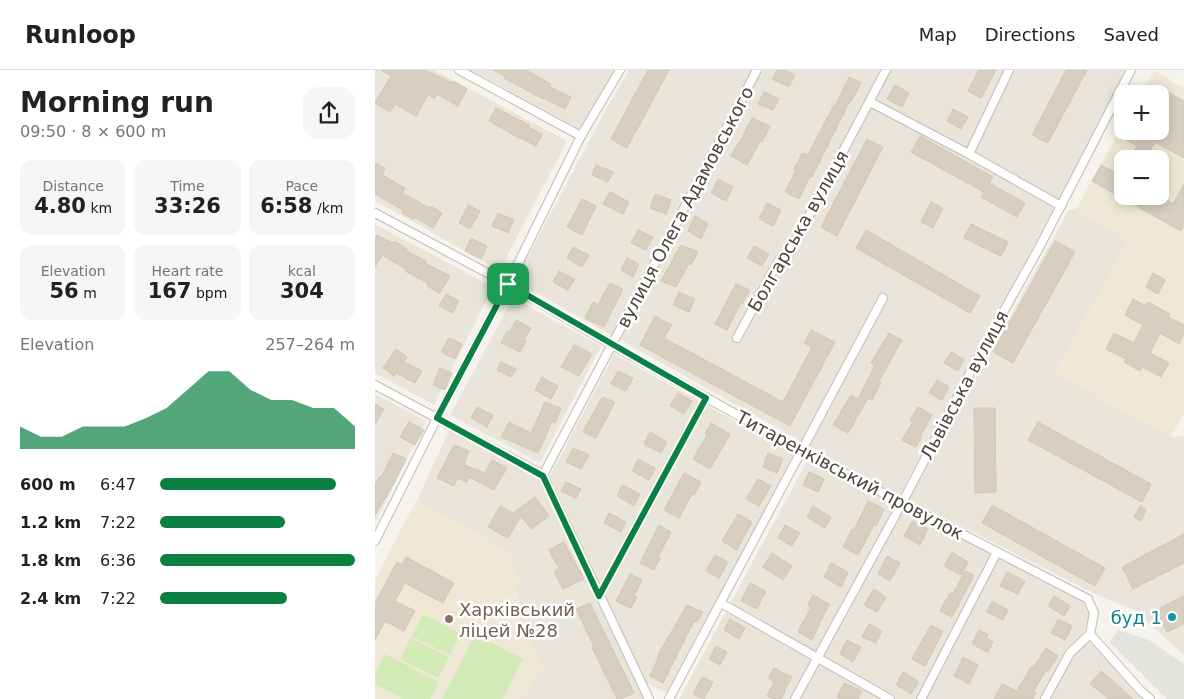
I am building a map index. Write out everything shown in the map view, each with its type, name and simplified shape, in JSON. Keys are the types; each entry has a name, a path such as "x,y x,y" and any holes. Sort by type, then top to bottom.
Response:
{"street":[{"path":"459,70 581,136"},
{"path":"375,541 508,284 581,136 620,70"},
{"name":"вулиця Олега Адамовського","path":"543,476 757,70"},
{"name":"Болгарська вулиця","path":"737,338 779,260 792,248 887,70"},
{"path":"969,154 1009,70"},
{"name":"Львівська вулиця","path":"795,699 902,503 981,352 1039,248 1131,70"},
{"path":"870,102 969,154 1061,206"},
{"name":"Титаренківський провулок","path":"375,213 508,284 612,345 802,451 1088,599 1094,613 1090,634"},
{"path":"669,699 883,298"},
{"path":"375,385 543,476 649,699"},
{"path":"599,596 706,398"},
{"path":"921,699 997,552"},
{"path":"721,603 890,699"},
{"path":"1045,699 1070,653 1090,634 1150,699"}],"shaded area":[{"path":"375,70 434,70 567,141 500,270 375,201"},
{"path":"471,70 614,70 580,129"},
{"path":"629,70 1129,70 1121,85 1114,85 1114,98 899,496 515,281 605,111"},
{"path":"1154,71 1184,88 1184,413 1171,437 1055,373 1129,240 1076,209 1114,140 1169,140 1169,85 1146,85"},
{"path":"1076,209 1129,240 1055,372 1171,437 1184,436 1184,655 1134,610 1095,594 909,500 1068,211"},
{"path":"375,224 493,287 434,405 375,373"},
{"path":"513,298 601,346 540,463 450,415"},
{"path":"614,354 794,454 668,693 646,683 550,476"},
{"path":"375,394 426,421 375,523"},
{"path":"449,430 540,479 644,699 520,699 544,667 534,651 514,586 521,584 426,506 417,501"},
{"path":"808,459 1084,602 1090,616 1083,635 1147,699 679,699"},
{"name":"Харківський ліцей №28","path":"417,501 509,552 521,584 514,587 534,651 544,667 521,699 375,699 375,580"},
{"path":"1118,630 1149,640 1184,664 1184,699 1167,699 1110,642"}],"green space":[{"path":"423,614 461,634 450,655 412,636"},
{"path":"475,635 523,659 503,699 442,699"},
{"path":"411,638 449,657 438,678 400,659"},
{"path":"385,654 439,682 430,699 404,699 375,684 375,673"}],"building":[{"path":"381,70 425,70 453,83 454,81 467,89 458,106 437,94 435,98 428,95 416,116 395,104 390,112 375,103 391,76"},
{"path":"493,70 526,70 551,84 550,87 571,97 565,109 504,78 505,76"},
{"path":"648,70 669,70 627,148 611,139"},
{"path":"777,70 784,70 795,75 789,87 772,79"},
{"path":"979,70 996,70 981,98 968,91"},
{"path":"1066,70 1087,70 1048,143 1032,135"},
{"path":"849,77 861,83 799,199 785,192 796,170 794,169 802,153 808,155"},
{"path":"895,85 909,93 902,107 887,99"},
{"path":"764,92 779,99 773,110 758,104"},
{"path":"1169,93 1184,101 1184,158 1155,142 1151,150 1135,150 1137,146 1127,140 1169,140"},
{"path":"496,108 542,134 536,146 489,121"},
{"path":"953,109 968,117 961,129 947,121"},
{"path":"752,118 770,126 747,165 731,156"},
{"path":"920,136 993,177 989,183 1025,203 1017,217 981,197 984,192 911,152"},
{"path":"867,139 883,147 837,236 821,227"},
{"path":"375,163 385,168 382,175 405,188 402,193 442,213 433,228 414,217 413,219 402,213 403,210 375,194"},
{"path":"596,165 613,172 608,182 592,175"},
{"path":"1101,165 1114,172 1114,193 1092,181"},
{"path":"718,179 733,187 726,201 711,193"},
{"path":"1184,184 1184,224 1181,231 1135,205 1169,205 1169,202 1173,204"},
{"path":"610,192 629,202 623,214 603,204"},
{"path":"655,194 671,200 666,214 650,208"},
{"path":"582,199 596,206 582,235 567,227"},
{"path":"931,202 943,208 933,228 921,222"},
{"path":"767,203 781,210 773,226 759,219"},
{"path":"468,205 480,211 470,229 459,223"},
{"path":"498,213 514,220 508,233 492,226"},
{"path":"695,216 708,224 701,239 688,231"},
{"path":"971,224 1008,242 1001,256 964,238"},
{"path":"638,230 653,237 646,250 631,243"},
{"path":"866,230 980,296 970,313 856,248"},
{"path":"377,235 393,243 394,241 407,249 406,251 426,261 425,263 450,276 440,293 427,286 428,283 405,271 406,269 382,255 375,267 375,239"},
{"path":"471,238 487,246 481,259 465,251"},
{"path":"1055,241 1075,252 1013,363 993,352"},
{"path":"681,245 698,252 676,287 661,281"},
{"path":"754,246 769,254 762,266 747,258"},
{"path":"573,247 589,255 582,267 567,258"},
{"path":"627,258 639,264 633,277 621,270"},
{"path":"559,271 575,279 568,290 553,282"},
{"path":"1153,273 1165,280 1158,294 1146,287"},
{"path":"610,283 623,289 604,327 585,318 593,302 598,305"},
{"path":"736,284 750,290 727,330 715,324"},
{"path":"679,292 695,299 689,312 673,305"},
{"path":"446,294 459,301 453,313 439,306"},
{"path":"1133,299 1146,306 1148,302 1170,314 1168,317 1184,325 1184,334 1179,344 1160,333 1150,353 1169,363 1161,377 1142,367 1140,371 1124,362 1126,359 1106,349 1114,333 1134,343 1143,325 1125,315"},
{"path":"655,316 672,325 664,338 783,402 812,347 804,343 811,330 835,342 790,426 640,345"},
{"path":"516,320 531,328 520,352 501,343 507,331 509,332"},
{"path":"889,333 902,340 879,381 881,383 872,400 868,398 848,433 833,425 851,395 858,399 875,366 871,363"},
{"path":"449,338 462,344 455,359 441,352"},
{"path":"574,345 592,354 579,376 561,367"},
{"path":"396,349 407,357 404,362 422,371 415,383 396,373 394,376 383,368"},
{"path":"951,352 964,359 958,371 944,363"},
{"path":"501,362 516,369 511,377 497,370"},
{"path":"440,368 452,373 445,390 433,385"},
{"path":"618,371 633,378 626,391 611,384"},
{"path":"542,377 558,386 551,399 535,390"},
{"path":"937,380 949,387 942,400 929,393"},
{"path":"678,393 692,401 684,414 670,406"},
{"path":"602,397 615,402 596,438 583,432"},
{"path":"545,402 561,408 555,423 552,422 538,453 501,437 509,422 531,433"},
{"path":"375,404 384,409 375,425"},
{"path":"477,407 493,415 487,427 471,418"},
{"path":"918,407 932,415 916,447 902,440 913,422 910,420"},
{"path":"974,408 995,408 996,492 975,493"},
{"path":"409,422 424,430 415,445 400,437"},
{"path":"1038,422 1151,484 1142,502 1028,440"},
{"path":"711,423 730,434 710,469 693,459 707,435 705,434"},
{"path":"650,432 667,442 661,453 644,444"},
{"path":"454,445 469,451 464,465 485,473 492,460 507,468 494,490 469,477 467,482 457,478 454,486 437,478"},
{"path":"573,448 589,455 581,469 566,462"},
{"path":"393,453 406,459 375,515 375,484 381,477"},
{"path":"768,453 783,459 777,473 763,467"},
{"path":"638,459 655,468 649,480 632,471"},
{"path":"809,472 824,479 818,492 803,485"},
{"path":"684,473 701,482 679,518 664,510"},
{"path":"758,479 771,486 759,506 746,499"},
{"path":"566,482 581,489 576,498 561,491"},
{"path":"622,485 640,494 634,506 617,496"},
{"path":"535,497 549,516 531,529 521,516 508,538 488,527 500,506 513,513"},
{"path":"868,501 884,509 858,555 843,547 852,529 854,530"},
{"path":"992,505 1105,568 1095,586 982,523"},
{"path":"813,506 831,517 825,528 807,517"},
{"path":"1140,506 1146,510 1141,521 1134,517"},
{"path":"609,513 626,522 621,532 604,523"},
{"path":"738,514 752,522 737,550 722,541"},
{"path":"912,521 928,529 920,545 904,536"},
{"path":"659,525 671,532 658,557 660,558 654,570 640,563"},
{"path":"785,525 800,533 792,546 778,538"},
{"path":"1184,534 1184,563 1133,589 1122,567"},
{"path":"564,542 584,579 563,589 554,572 559,569 549,550"},
{"path":"952,552 968,562 961,575 944,566"},
{"path":"772,553 792,566 783,580 763,567"},
{"path":"715,555 728,562 719,578 706,571"},
{"path":"887,556 900,563 890,581 878,574"},
{"path":"406,557 454,583 443,603 405,583 395,601 415,611 404,631 385,621 375,640 375,603 397,562 402,565"},
{"path":"831,563 848,572 841,587 824,577"},
{"path":"965,571 974,575 952,617 940,611 950,593 953,594"},
{"path":"1007,572 1025,581 1018,594 1000,586"},
{"path":"630,574 642,580 634,596 637,597 631,608 616,601"},
{"path":"750,583 766,591 757,609 741,601"},
{"path":"874,589 886,597 877,612 864,605"},
{"path":"813,595 829,604 812,640 798,632 811,607 808,605"},
{"path":"1054,596 1070,606 1064,616 1048,606"},
{"name":"буд 1","path":"1184,596 1184,624 1167,632 1156,610"},
{"path":"992,601 1008,610 1003,620 987,612"},
{"path":"590,603 634,693 621,699 617,699 576,609"},
{"path":"687,605 703,612 697,622 694,621 663,683 650,676 658,655"},
{"path":"730,619 745,628 739,639 724,630"},
{"path":"1058,619 1072,626 1065,640 1051,633"},
{"path":"869,624 882,631 876,643 862,637"},
{"path":"931,625 943,631 925,666 912,659"},
{"path":"979,630 988,635 986,638 993,642 988,652 972,644"},
{"path":"847,640 861,647 853,662 840,654"},
{"path":"716,646 727,652 720,665 709,659"},
{"path":"1046,648 1058,656 1048,671 1046,670 1033,692 1036,693 1033,699 994,699 1002,684 1017,691 1031,667 1033,668"},
{"path":"963,657 978,665 969,684 954,676"},
{"path":"774,668 792,677 781,699 773,699 767,696 774,682 768,678"},
{"path":"1101,671 1133,699 1109,699 1090,684"},
{"path":"903,672 919,682 911,694 896,685"},
{"path":"702,677 713,682 704,699 693,694"},
{"path":"844,683 862,691 858,699 841,699 837,697"}],"place":[{"name":"буд 1","path":"1172,617"},
{"name":"Харківський ліцей №28","path":"449,619"}],"route":[{"path":"508,284 706,398 599,596 543,476 437,418 508,284"}]}
